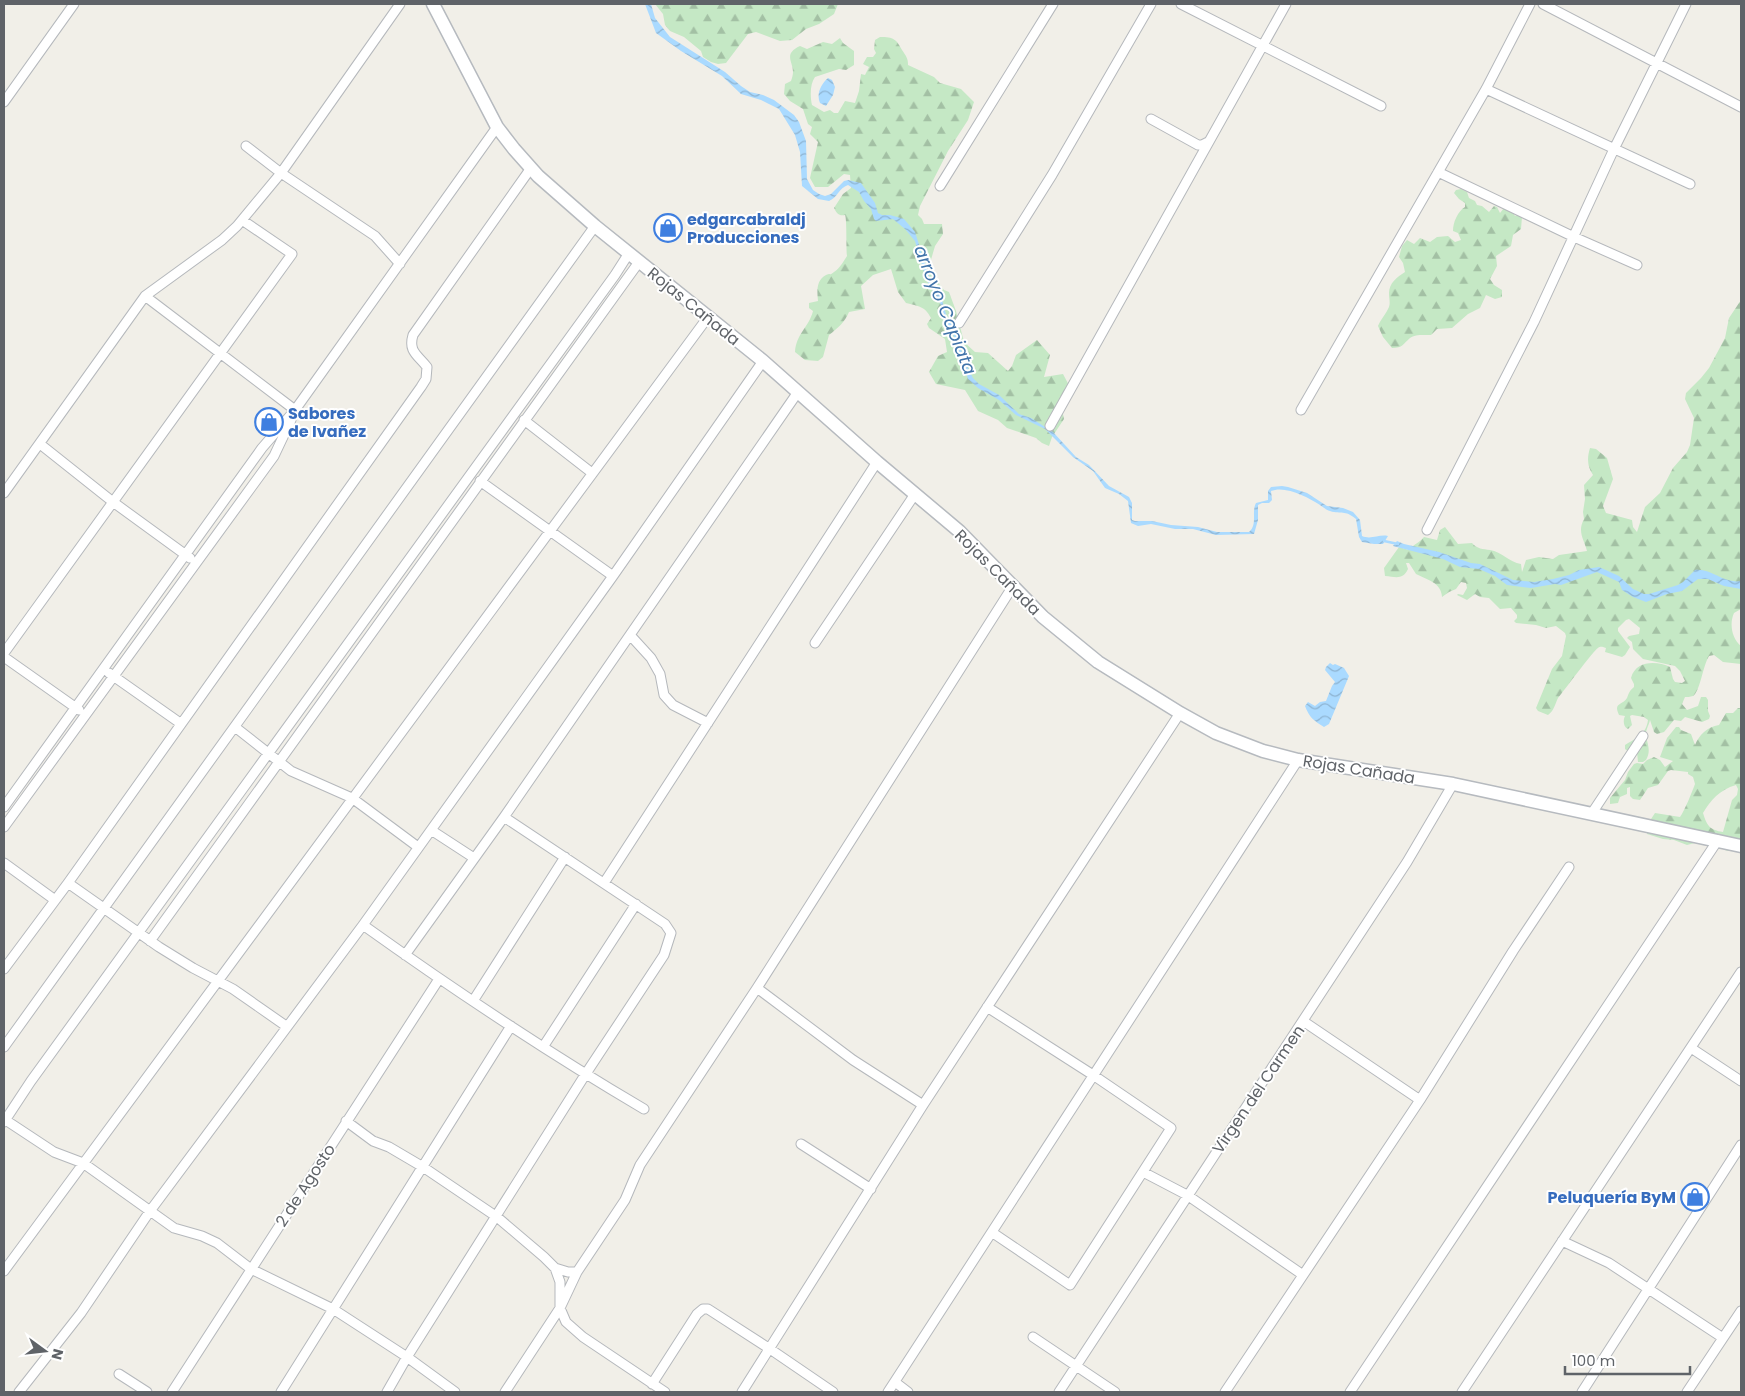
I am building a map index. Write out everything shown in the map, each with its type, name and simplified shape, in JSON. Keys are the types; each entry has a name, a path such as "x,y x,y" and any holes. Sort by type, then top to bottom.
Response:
{"main road":[{"name":"Rojas Cañada","path":"433,4 497,127 531,168 595,226 763,361 877,462 959,531 1043,617 1098,662 1180,713 1216,733 1242,744 1298,760 1454,784 1741,846"}],"street":[{"path":"4,102 74,4"},
{"path":"4,493 145,296 222,240 242,220 281,173 400,4"},
{"path":"940,186 1053,4"},
{"path":"959,323 1052,174 1151,4"},
{"path":"1181,4 1381,106"},
{"path":"1050,426 1286,4"},
{"path":"1301,410 1486,89 1530,4"},
{"path":"1543,4 1741,107"},
{"path":"1427,530 1534,322 1614,150 1686,4"},
{"path":"1486,89 1690,184"},
{"path":"1151,119 1198,145 1202,146 1209,142"},
{"path":"4,807 262,448 295,410 497,127"},
{"path":"246,146 281,173 375,236 400,264"},
{"path":"4,969 68,883 180,723 422,386 426,378 427,367 412,350 410,344 413,335 531,168"},
{"path":"1438,172 1637,265"},
{"path":"85,715 4,655 292,254 242,220"},
{"path":"4,1047 595,226"},
{"path":"455,1392 407,1357 333,1310 251,1269 217,1243 202,1236 174,1228 83,1163 54,1152 4,1120 31,1080 610,283 629,253"},
{"path":"150,941 524,420 640,262"},
{"path":"145,296 295,410"},
{"path":"4,1271 708,317"},
{"path":"19,1392 81,1313 150,1211 363,925 613,576 763,361"},
{"path":"405,955 504,817 798,392"},
{"path":"4,827 274,456 295,410"},
{"path":"524,420 592,473"},
{"path":"40,444 113,502 196,562"},
{"path":"604,883 877,462"},
{"path":"480,481 613,576"},
{"path":"815,643 915,494"},
{"path":"505,1392 560,1308 577,1272 626,1200 640,1166 757,988 1013,586"},
{"path":"630,635 651,658 660,674 664,695 674,706 708,723"},
{"path":"103,669 180,723"},
{"path":"742,1392 923,1105 1180,713"},
{"path":"235,727 291,771 352,798 418,847"},
{"path":"1592,813 1643,736"},
{"path":"888,1392 993,1233 1093,1075 1298,760"},
{"name":"Virgen del Carmen","path":"1060,1392 1187,1195 1407,862 1454,784"},
{"path":"387,1392 407,1357 585,1075 664,955 671,933 666,924 504,817"},
{"path":"431,830 474,858"},
{"path":"1350,1392 1718,840"},
{"path":"473,1001 566,857"},
{"path":"4,863 55,900"},
{"path":"1224,1392 1420,1100 1513,951 1570,867"},
{"path":"68,883 150,941 193,968 233,989 286,1026"},
{"path":"543,1047 636,904"},
{"path":"363,925 439,979 585,1075 644,1109"},
{"path":"1462,1392 1741,972"},
{"name":"2 de Agosto","path":"172,1392 439,979"},
{"path":"757,988 853,1060 923,1105"},
{"path":"987,1007 1171,1128 1070,1285 993,1233"},
{"path":"1303,1021 1420,1100"},
{"path":"281,1392 511,1026"},
{"path":"1691,1048 1741,1080"},
{"path":"346,1121 373,1141 389,1147 423,1167 497,1217 555,1268 568,1272 577,1272"},
{"path":"801,1144 871,1188"},
{"path":"1582,1392 1741,1145"},
{"path":"1143,1172 1187,1195 1303,1275"},
{"path":"1562,1241 1609,1263 1722,1338"},
{"path":"555,1268 560,1282 560,1308 566,1322 583,1338 665,1392"},
{"path":"652,1384 697,1314 704,1309 708,1309 833,1392"},
{"path":"1687,1392 1741,1311"},
{"path":"1034,1337 1115,1392"},
{"path":"120,1374 147,1392"},
{"path":"895,1382 908,1392"}],"green space":[{"path":"655,4 838,4 834,14 819,24 806,29 792,40 780,41 756,32 748,34 726,63 718,64 703,57 701,51 684,37 670,31 665,25 663,14"},
{"path":"880,37 892,38 896,41 908,61 908,65 934,77 940,83 961,89 974,102 968,120 948,151 920,206 918,215 924,224 942,224 943,234 935,246 928,270 944,290 949,292 964,342 975,352 988,353 1008,371 1016,355 1037,340 1050,355 1044,377 1063,374 1072,391 1062,410 1064,419 1052,437 1049,446 1036,438 1007,428 998,420 978,411 965,390 936,384 929,372 938,356 947,352 945,339 929,328 927,324 931,318 926,311 921,307 906,303 898,292 891,269 873,275 861,286 865,309 849,312 841,325 829,335 823,357 818,361 805,360 795,352 800,335 809,322 813,311 809,308 809,303 818,301 817,290 820,280 836,270 847,256 845,215 838,214 834,208 843,194 851,188 850,175 844,174 828,187 815,187 810,178 818,142 810,134 812,127 808,124 803,109 790,101 784,94 785,84 791,81 793,74 790,55 800,46 807,49 823,42 832,44 840,38 843,43 854,51 854,65 846,70 839,69 815,77 812,83 812,105 824,112 830,110 838,113 845,101 855,103 861,74 865,75 869,67 863,64 867,57 873,57 876,53 874,49 875,40"},
{"path":"1461,189 1467,192 1469,198 1475,201 1477,205 1482,206 1489,212 1494,206 1497,207 1500,213 1504,208 1512,211 1515,216 1520,214 1522,217 1521,229 1513,235 1511,246 1496,256 1497,266 1490,279 1494,285 1502,290 1502,297 1495,299 1486,295 1480,308 1468,314 1452,328 1437,329 1431,335 1414,336 1401,346 1392,348 1383,337 1378,326 1389,307 1390,286 1396,278 1405,272 1399,257 1402,246 1407,240 1414,244 1420,238 1430,242 1437,237 1448,236 1455,242 1461,240 1458,233 1453,231 1456,217 1465,207 1465,203 1454,193 1456,190"},
{"path":"1741,300 1741,609 1734,613 1732,626 1735,639 1741,646 1741,664 1723,662 1714,655 1709,656 1695,694 1685,697 1682,704 1687,710 1698,706 1701,697 1706,697 1708,700 1709,719 1702,722 1685,717 1681,721 1674,720 1664,732 1657,734 1654,732 1650,720 1646,734 1649,748 1648,754 1646,760 1638,762 1637,752 1629,752 1625,749 1625,745 1643,733 1648,720 1644,717 1632,715 1630,716 1632,725 1628,729 1624,723 1625,716 1619,715 1617,711 1618,706 1627,698 1634,687 1631,678 1634,672 1642,665 1659,664 1670,667 1675,682 1682,683 1685,681 1675,666 1643,659 1633,649 1632,642 1627,638 1639,634 1640,628 1629,619 1618,628 1618,631 1630,647 1625,655 1622,657 1605,652 1606,648 1601,647 1595,650 1558,698 1548,715 1538,711 1536,708 1552,669 1562,656 1565,633 1556,626 1546,628 1516,623 1514,621 1517,615 1511,608 1500,609 1489,598 1480,597 1475,594 1467,600 1457,595 1463,595 1467,588 1466,583 1461,582 1456,589 1442,597 1439,588 1429,580 1416,574 1409,563 1406,563 1408,569 1404,575 1399,577 1385,576 1384,568 1399,547 1409,550 1424,537 1437,540 1440,530 1445,527 1458,544 1472,543 1478,548 1494,551 1521,564 1522,572 1526,560 1539,557 1553,559 1559,555 1587,551 1581,528 1584,519 1584,485 1593,475 1588,462 1590,448 1596,449 1607,458 1613,479 1603,506 1606,513 1632,520 1633,527 1637,532 1645,507 1660,493 1673,468 1687,452 1690,445 1694,418 1685,399 1686,393 1709,368 1725,338 1729,318"},
{"path":"1738,708 1741,708 1741,847 1728,851 1710,839 1687,845 1647,834 1649,822 1655,813 1680,817 1695,784 1693,777 1688,772 1668,771 1658,785 1648,788 1640,800 1633,799 1630,796 1630,787 1627,788 1627,794 1620,797 1618,803 1610,804 1610,798 1625,780 1634,764 1643,764 1654,757 1660,760 1665,767 1673,761 1660,757 1667,738 1676,727 1691,734 1695,745 1704,732 1719,725 1726,713 1733,713","holes":["1736,785 1738,789 1737,795 1732,800 1723,832 1712,829 1703,813 1706,808 1716,796 1725,790"]}],"water":[{"path":"645,4 651,4 655,18 670,37 725,72 750,92 774,100 794,115 799,122 806,141 807,179 813,190 825,196 831,194 844,181 861,183 875,203 878,213 904,219 915,232 931,282 941,296 947,318 953,326 966,364 973,378 979,384 999,395 1019,414 1031,418 1053,432 1076,457 1089,465 1109,486 1129,497 1132,503 1132,520 1198,527 1217,532 1249,532 1254,522 1256,503 1268,500 1268,491 1271,487 1282,486 1307,493 1327,506 1343,508 1353,512 1360,520 1362,536 1388,536 1383,544 1362,542 1359,537 1356,519 1349,514 1329,511 1303,495 1283,490 1271,491 1272,500 1269,503 1258,505 1258,520 1254,534 1216,535 1193,529 1175,529 1151,524 1138,526 1131,523 1128,501 1119,494 1105,488 1093,471 1073,457 1045,429 1016,415 999,400 978,388 968,379 954,336 942,316 941,305 926,279 915,241 905,229 893,219 876,221 871,209 859,192 848,185 842,188 829,201 818,199 802,186 800,152 795,135 779,109 761,100 741,94 722,76 656,33"},
{"path":"828,78 832,80 835,87 833,95 826,106 820,103 819,93 821,86"},
{"path":"1397,541 1480,564 1513,580 1534,582 1569,575 1579,570 1599,567 1619,576 1633,589 1649,594 1678,585 1695,570 1701,570 1729,580 1741,581 1741,589 1724,586 1708,579 1698,579 1682,591 1667,594 1646,602 1622,590 1619,582 1597,572 1561,585 1555,584 1531,588 1507,585 1495,576 1479,569 1460,567 1443,559 1393,546"},
{"path":"1330,663 1344,668 1349,676 1329,724 1324,727 1312,718 1305,706 1308,702 1315,706 1320,702 1326,701 1335,682 1325,670"}],"waterway":[{"name":"arroyo Capiata","path":"1384,541 1398,544"}],"place":[{"name":"edgarcabraldj Producciones","path":"668,228"},
{"name":"Sabores de Ivañez","path":"269,422"},
{"name":"Peluquería ByM","path":"1695,1197"}]}
